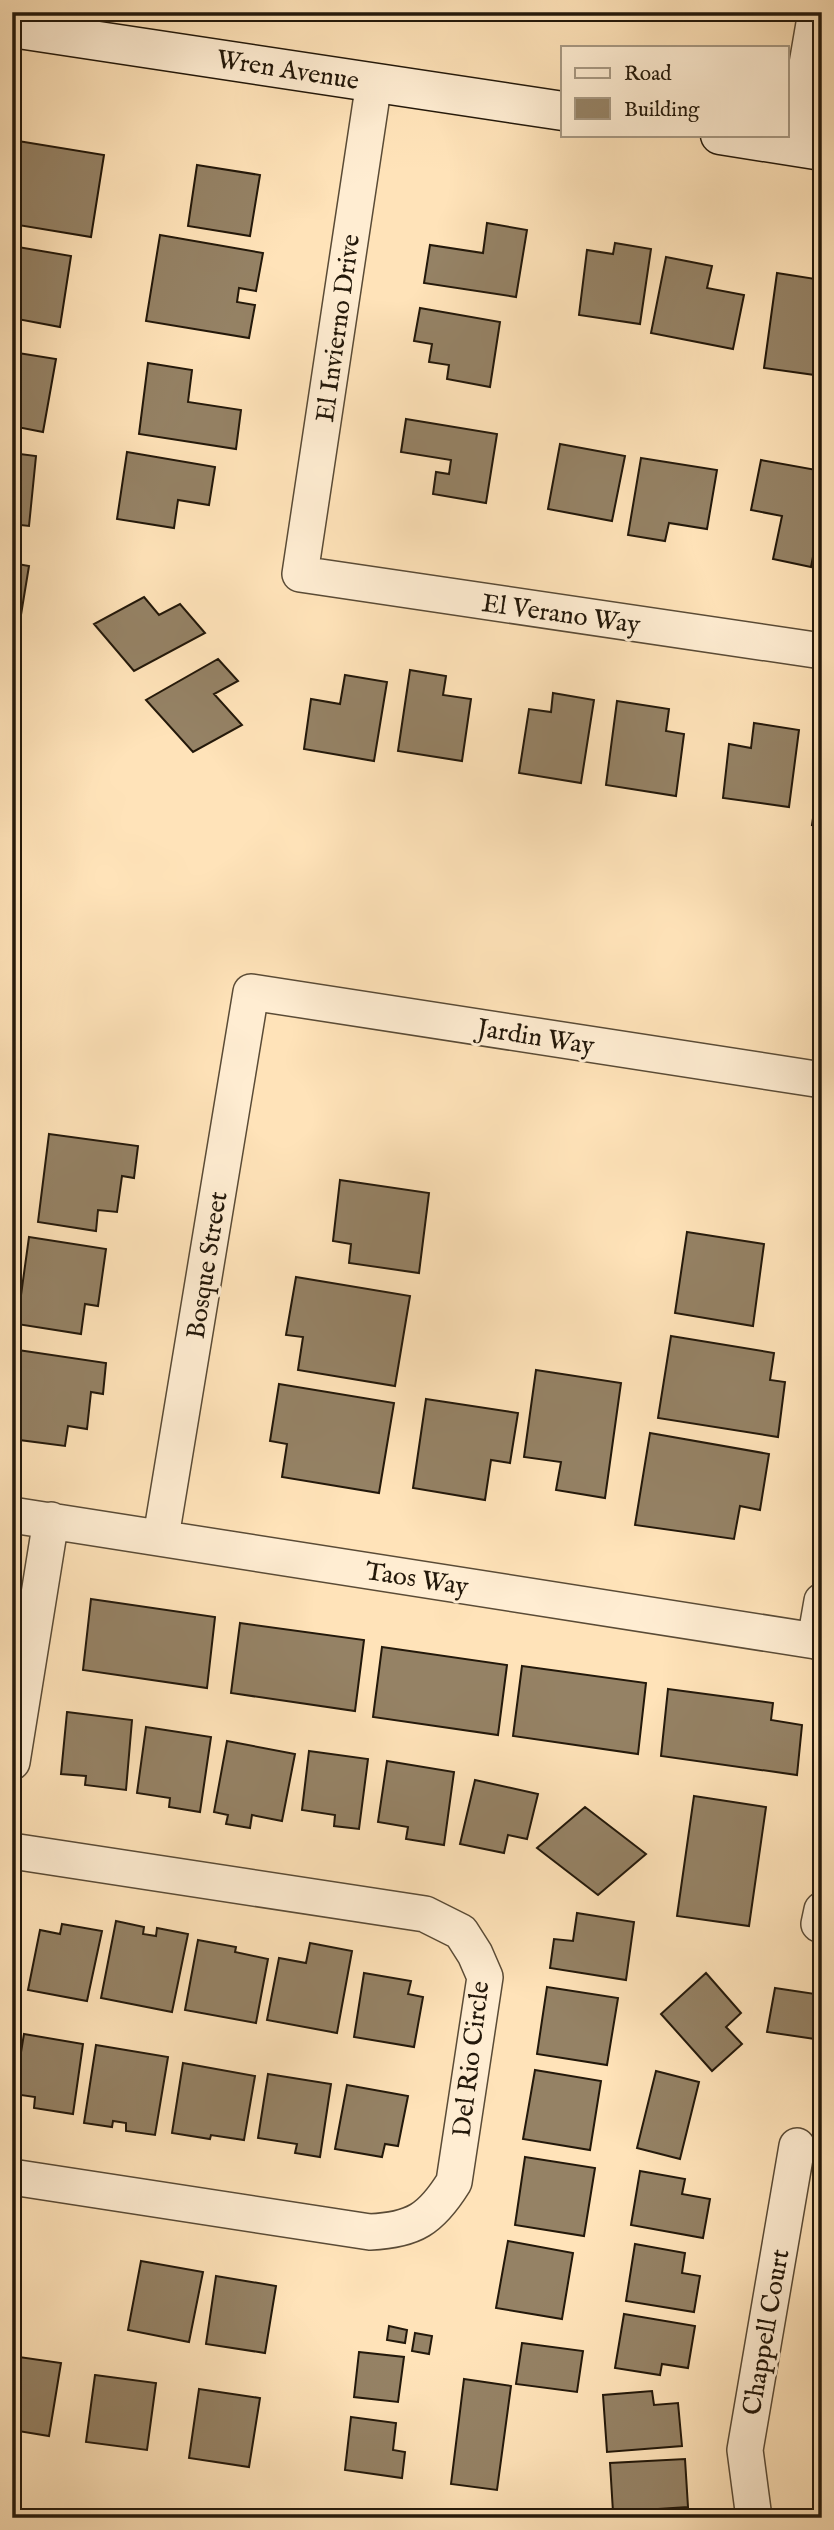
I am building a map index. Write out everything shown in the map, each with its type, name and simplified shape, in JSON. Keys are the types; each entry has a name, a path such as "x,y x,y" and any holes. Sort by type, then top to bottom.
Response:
{"street":[{"path":"727,136 808,148 816,12"},
{"name":"Wren Avenue","path":"12,28 561,111"},
{"name":"El Invierno Drive","path":"300,574 374,82"},
{"name":"El Verano Way","path":"300,574 822,651"},
{"name":"Jardin Way","path":"251,992 822,1080"},
{"name":"Bosque Street","path":"161,1537 251,992"},
{"name":"Taos Way","path":"12,1515 818,1641"},
{"path":"12,1762 51,1520"},
{"path":"818,1641 822,1601"},
{"name":"Del Rio Circle","path":"12,1851 425,1914 461,1932 485,1977 454,2182 440,2204 420,2222 395,2231 370,2232 12,2176"},
{"name":"Chappell Court","path":"754,2518 745,2450 797,2147"}],"building":[{"path":"12,140 104,155 91,237 12,224"},
{"path":"197,165 260,175 250,236 188,226"},
{"path":"487,223 527,230 516,297 424,283 430,245 483,253"},
{"path":"160,235 263,253 256,291 239,288 237,302 255,305 249,338 146,321"},
{"path":"615,243 651,249 640,324 579,315 587,250 613,254"},
{"path":"12,246 71,256 60,327 12,318"},
{"path":"666,257 712,266 707,288 744,295 733,349 651,333"},
{"path":"777,273 822,280 822,376 764,368"},
{"path":"420,308 500,322 490,387 447,379 449,365 429,362 432,344 414,341"},
{"path":"12,352 56,359 43,432 12,426"},
{"path":"148,363 192,370 188,402 241,410 236,449 139,434"},
{"path":"406,419 497,434 486,503 433,494 436,472 449,474 451,460 401,452"},
{"path":"560,444 625,456 612,521 548,509"},
{"path":"127,452 215,467 209,505 178,500 174,528 117,519"},
{"path":"12,453 36,456 29,526 12,524"},
{"path":"641,458 717,470 707,529 669,523 665,541 628,535"},
{"path":"761,460 822,471 822,511 811,567 773,559 782,516 751,510"},
{"path":"12,563 29,566 18,633 12,632"},
{"path":"144,597 159,615 180,604 205,633 134,671 94,624"},
{"path":"218,659 238,681 214,694 242,725 193,752 146,700"},
{"path":"410,670 446,676 443,695 471,699 462,761 398,751"},
{"path":"345,675 387,682 374,761 304,749 311,699 340,704"},
{"path":"553,693 594,700 581,783 519,773 529,709 551,712"},
{"path":"617,701 669,709 666,731 684,734 676,796 606,785"},
{"path":"754,723 799,730 789,807 723,798 729,744 751,748"},
{"path":"822,756 822,826 812,825"},
{"path":"49,1134 138,1146 134,1178 122,1176 117,1212 98,1210 96,1231 38,1222"},
{"path":"340,1180 429,1193 419,1273 349,1263 351,1244 333,1241"},
{"path":"687,1232 764,1244 753,1326 675,1313"},
{"path":"29,1237 106,1249 98,1306 85,1304 81,1334 17,1324"},
{"path":"296,1277 410,1296 395,1386 298,1370 303,1337 286,1335"},
{"path":"671,1336 774,1353 770,1380 785,1382 778,1437 658,1418"},
{"path":"18,1350 106,1363 103,1394 91,1392 87,1429 68,1426 65,1446 12,1439 12,1397"},
{"path":"536,1370 621,1383 605,1498 556,1490 561,1462 524,1457"},
{"path":"279,1384 394,1403 379,1493 282,1477 287,1444 270,1441"},
{"path":"426,1399 518,1413 510,1463 491,1460 485,1500 413,1488"},
{"path":"650,1433 769,1454 760,1510 740,1506 734,1539 635,1525"},
{"path":"91,1599 215,1617 207,1688 83,1670"},
{"path":"240,1623 364,1640 355,1711 231,1693"},
{"path":"382,1647 507,1665 498,1735 373,1717"},
{"path":"522,1666 646,1683 638,1754 513,1736"},
{"path":"668,1689 773,1703 771,1720 802,1725 797,1775 661,1756"},
{"path":"67,1712 132,1720 126,1790 85,1785 86,1776 61,1774"},
{"path":"146,1727 211,1737 200,1812 169,1807 170,1798 137,1793"},
{"path":"227,1741 295,1754 282,1821 252,1815 250,1828 226,1824 228,1815 214,1812"},
{"path":"309,1751 368,1759 359,1829 334,1826 335,1815 302,1810"},
{"path":"387,1761 454,1772 444,1845 406,1839 408,1827 378,1822"},
{"path":"475,1780 538,1794 527,1839 508,1835 504,1853 460,1844"},
{"path":"694,1796 766,1807 749,1926 677,1916"},
{"path":"585,1807 646,1854 598,1895 537,1848"},
{"path":"577,1913 634,1922 626,1980 550,1968 554,1939 573,1941"},
{"path":"116,1921 144,1927 143,1934 156,1936 157,1928 188,1934 172,2012 101,1998"},
{"path":"62,1924 102,1931 87,2001 28,1990 40,1930 60,1934"},
{"path":"198,1940 236,1947 235,1952 268,1959 256,2023 185,2010"},
{"path":"310,1943 352,1951 337,2033 267,2020 279,1958 306,1963"},
{"path":"364,1973 411,1981 408,1994 423,1997 414,2047 354,2037"},
{"path":"706,1973 741,2013 726,2027 742,2044 712,2071 661,2014"},
{"path":"547,1987 618,1998 607,2065 537,2054"},
{"path":"775,1988 822,1995 822,2040 767,2032"},
{"path":"24,2034 83,2044 73,2114 34,2108 35,2097 14,2094"},
{"path":"96,2045 168,2057 155,2135 126,2131 126,2123 113,2121 112,2127 84,2123"},
{"path":"183,2063 255,2076 244,2140 211,2135 210,2139 172,2133"},
{"path":"535,2070 601,2081 590,2150 523,2139"},
{"path":"656,2071 699,2082 680,2159 637,2148"},
{"path":"268,2074 331,2084 320,2157 295,2153 297,2144 258,2138"},
{"path":"347,2085 408,2096 398,2146 385,2144 382,2157 335,2149"},
{"path":"525,2157 595,2168 584,2236 515,2225"},
{"path":"640,2171 685,2179 682,2194 710,2199 703,2238 631,2225"},
{"path":"508,2241 573,2253 562,2319 496,2308"},
{"path":"635,2244 685,2253 682,2273 700,2276 694,2312 626,2301"},
{"path":"141,2261 203,2272 189,2342 128,2330"},
{"path":"216,2276 276,2286 265,2353 206,2344"},
{"path":"624,2314 695,2326 688,2368 662,2364 660,2375 615,2368"},
{"path":"389,2326 407,2330 405,2343 387,2340"},
{"path":"415,2333 432,2336 429,2354 412,2351"},
{"path":"522,2343 583,2351 577,2392 516,2384"},
{"path":"359,2352 404,2357 398,2402 354,2397"},
{"path":"12,2356 61,2363 49,2436 12,2430"},
{"path":"95,2375 156,2383 147,2450 86,2442"},
{"path":"464,2379 511,2386 497,2490 451,2484"},
{"path":"199,2389 260,2398 249,2467 189,2458"},
{"path":"652,2391 654,2405 678,2403 682,2446 607,2452 603,2395"},
{"path":"351,2417 396,2423 393,2450 405,2452 402,2478 345,2470"},
{"path":"685,2459 688,2507 613,2512 610,2463"}]}
